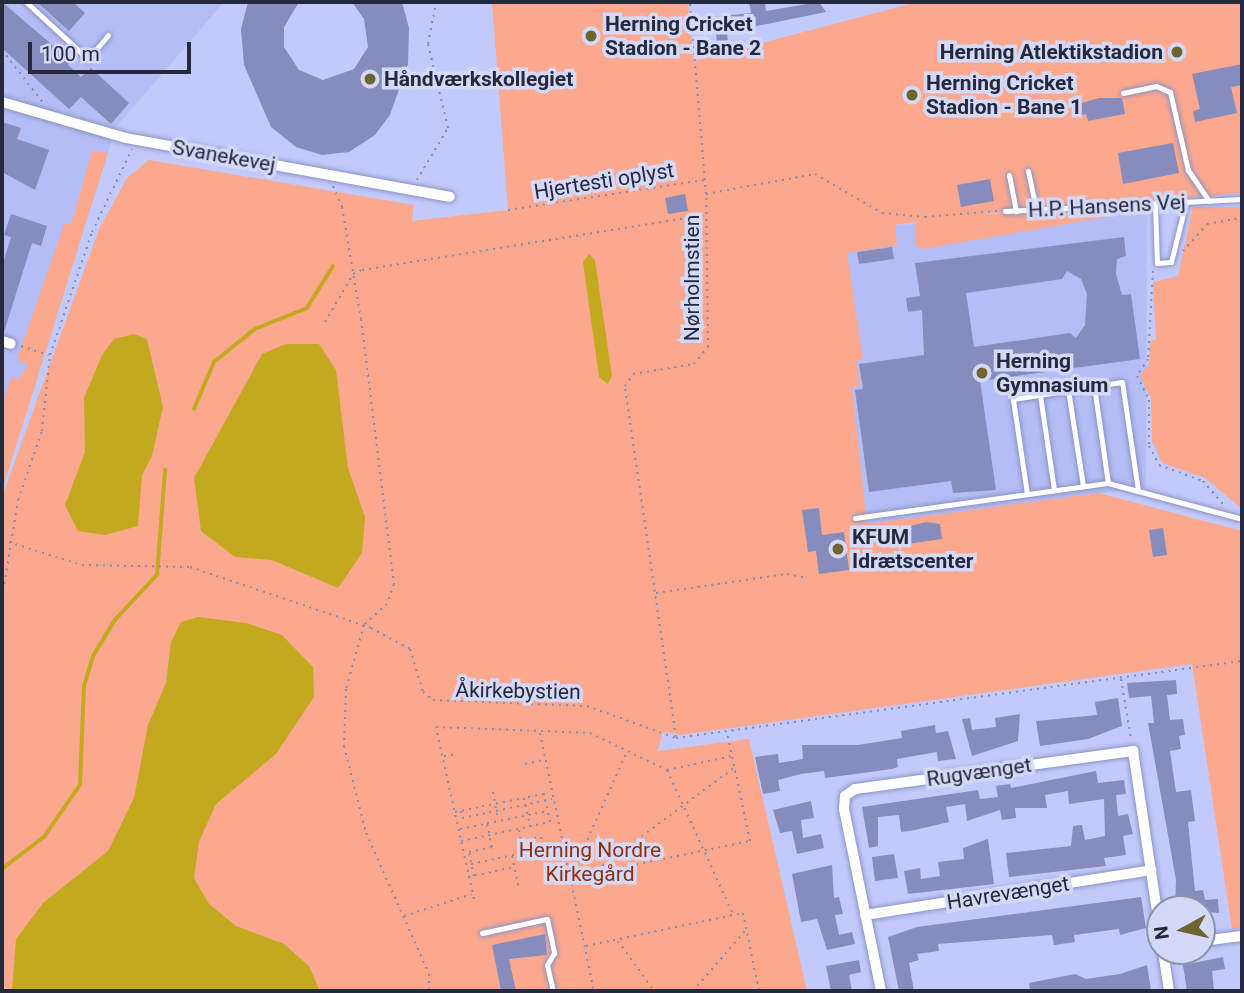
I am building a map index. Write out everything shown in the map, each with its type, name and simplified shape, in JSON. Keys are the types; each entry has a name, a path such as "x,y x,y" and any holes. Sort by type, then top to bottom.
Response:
{"street":[{"name":"Svanekevej","path":"2,102 126,138 450,197"},
{"path":"1133,751 1155,895"},
{"name":"Rugvænget","path":"880,991 844,810 845,796 855,789 1133,751"},
{"name":"Havrevænget","path":"865,915 1151,870"},
{"path":"1216,939 1242,936"},
{"path":"1165,965 1169,991"}],"lane":[{"path":"26,2 88,59 108,35"},
{"name":"H.P. Hansens Vej","path":"1123,93 1156,86 1170,92 1188,170 1209,201"},
{"path":"1028,171 1035,210"},
{"path":"1009,175 1016,211"},
{"name":"H.P. Hansens Vej","path":"1005,211 1242,199"},
{"path":"1155,204 1157,263 1171,262 1186,202"},
{"path":"1027,494 1013,398 1122,382 1138,491"},
{"path":"1094,386 1108,483"},
{"path":"1068,390 1083,486"},
{"path":"1040,394 1054,490"},
{"path":"855,518 1108,483 1242,519"},
{"path":"482,933 547,919 554,953 547,965 553,991"}],"path":[{"path":"415,190 426,157 448,128 428,44 436,2"},
{"path":"690,2 706,194"},
{"path":"2,50 44,100 39,114"},
{"path":"2,598 22,486 42,431 50,355 92,232 132,148 144,150"},
{"name":"Nørholmstien","path":"676,738 625,386 632,374 694,364 708,347 706,194 815,174 882,213 925,217 1005,211"},
{"name":"Hjertesti oplyst","path":"508,210 705,180"},
{"path":"322,182 338,191 353,274 394,584 387,604 364,625 346,689 344,746 366,833 429,974 429,991"},
{"path":"353,274 705,215"},
{"path":"1171,262 1207,224 1242,218"},
{"path":"1157,263 1149,280 1152,327 1147,335 1148,359 1137,376 1149,400 1149,446 1159,465 1203,481 1235,517"},
{"path":"325,322 353,274"},
{"path":"6,343 50,355"},
{"name":"Åkirkebystien","path":"2,540 82,565 190,567 364,625 410,649 423,692 433,700 587,706 676,738 1242,661"},
{"path":"655,593 787,574 808,578"},
{"path":"1121,678 1133,751"},
{"path":"474,899 436,727 590,733 667,770 732,756"},
{"path":"539,732 594,991"},
{"path":"547,883 750,841 727,732"},
{"path":"570,878 628,751"},
{"path":"442,757 456,754"},
{"path":"525,764 545,760"},
{"path":"590,874 735,767"},
{"path":"667,770 733,915"},
{"path":"493,792 499,821"},
{"path":"454,813 544,794 548,811 550,822 460,841"},
{"path":"524,798 530,826"},
{"path":"461,811 462,818 554,799"},
{"path":"457,830 548,811"},
{"path":"474,876 469,852 492,847 487,823"},
{"path":"519,829 522,853"},
{"path":"520,841 541,837 544,849"},
{"path":"471,864 563,845"},
{"path":"512,856 519,889"},
{"path":"467,877 514,867"},
{"path":"403,916 473,893"},
{"path":"584,946 743,913 759,991"},
{"path":"693,991 746,930"},
{"path":"617,939 654,991"}],"shaded area":[{"path":"2,2 224,2 117,126 2,464"},
{"path":"1147,199 1146,487 867,524 827,233"},
{"path":"589,254 595,260 612,376 608,384 599,377 583,262"},
{"path":"134,334 147,339 163,407 152,456 142,475 138,526 105,535 78,531 65,505 85,452 84,398 102,355 114,339"},
{"path":"286,344 319,344 336,370 348,468 365,517 362,553 338,588 272,560 235,557 201,531 194,478 262,354"},
{"path":"198,617 246,623 282,635 313,667 314,697 276,754 216,804 199,842 194,878 209,904 236,926 284,944 309,966 320,991 12,991 16,939 43,903 108,851 134,798 148,725 166,683 171,642 181,622"}],"green space":[{"name":"Herning Nordre Kirkegård","path":"492,2 688,2 694,61 917,2 1242,2 1242,193 980,214 1105,212 1106,217 923,249 915,244 916,222 895,225 897,245 847,253 863,360 856,361 860,386 852,387 867,524 1099,493 1242,531 1242,927 1232,929 1192,664 681,735 663,732 658,751 749,739 807,991 2,991 2,497 99,229 127,178 149,160 414,205 412,221 508,210"},
{"path":"92,151 108,153 2,491 2,405 11,377 18,380 28,366 17,359 64,225 72,222"},
{"path":"1193,207 1242,207 1242,509 1205,478 1162,463 1152,441 1151,399 1140,376 1149,364 1150,341 1156,340 1153,282 1178,276"}],"building":[{"path":"2,2 71,61 68,65 81,77 91,68 129,103 111,124 81,97 69,109 2,48"},
{"path":"37,2 73,2 85,13 69,31"},
{"name":"Håndværkskollegiet","path":"248,2 299,2 284,27 284,47 299,70 323,80 354,69 368,47 364,19 352,2 402,2 409,28 408,64 390,115 375,135 349,152 322,155 296,147 271,127 244,65 241,29"},
{"path":"749,2 765,2 766,11 819,2 826,12 727,32 728,42 717,43 714,17 751,13"},
{"path":"1242,64 1242,85 1231,87 1237,113 1195,122 1193,111 1200,109 1192,74"},
{"path":"1099,98 1122,98 1125,114 1088,121 1086,114 1077,116 1075,105"},
{"path":"2,122 21,128 17,139 49,150 35,190 2,172"},
{"path":"1173,143 1179,173 1123,184 1118,153"},
{"path":"990,179 994,201 961,207 957,185"},
{"path":"685,194 688,211 668,214 665,198"},
{"path":"11,214 47,226 41,246 32,243 4,332 2,266 11,237 4,235"},
{"name":"Herning Gymnasium","path":"1124,237 1126,256 1117,259 1116,274 1122,295 1131,294 1140,359 980,381 996,490 953,493 951,481 869,492 855,390 863,389 859,364 924,355 922,310 908,312 906,298 920,296 915,263","holes":["1067,271 1081,279 1087,294 1085,325 1076,338 1070,333 974,347 966,293 1062,279"]},
{"path":"892,247 894,259 859,264 857,252"},
{"path":"819,508 822,535 844,532 849,570 819,574 816,551 808,552 802,510"},
{"path":"926,522 940,524 942,539 894,546 892,531"},
{"path":"1163,528 1167,555 1153,557 1149,530"},
{"path":"1176,680 1177,694 1167,695 1170,720 1183,719 1185,735 1179,736 1181,749 1170,751 1176,792 1191,790 1195,821 1188,822 1195,891 1203,890 1204,895 1175,895 1176,880 1148,723 1154,723 1151,696 1129,698 1127,683"},
{"path":"1118,698 1122,726 1088,739 1040,746 1036,721 1097,715 1095,702"},
{"path":"1020,714 1018,741 972,756 962,719 970,718 972,730 996,727 995,718"},
{"path":"935,725 936,733 948,731 956,759 938,761 937,752 897,759 898,767 892,769 825,778 824,771 801,774 778,780 780,791 763,794 755,757 778,754 779,763 803,759 802,745 858,745 902,738 901,731"},
{"path":"1096,771 1098,783 1124,780 1126,794 1116,795 1118,816 1128,814 1133,834 1123,836 1126,855 1104,858 1106,866 1009,877 1006,853 1071,846 1073,826 1082,825 1085,840 1105,836 1104,799 1069,804 1068,791 1045,795 1047,808 1015,808 1016,818 1002,820 1000,810 967,821 965,804 946,807 949,822 915,830 901,832 899,815 878,817 878,846 869,848 862,807 978,790 980,799 998,797 996,786 1010,784 1011,788"},
{"path":"811,801 814,818 801,820 803,838 821,834 824,848 797,854 792,831 780,833 773,810"},
{"path":"988,839 994,884 908,894 904,871 920,868 921,879 940,876 938,862 964,859 963,848"},
{"path":"894,854 898,878 875,881 872,857"},
{"path":"832,865 834,898 839,897 843,914 835,915 839,935 852,932 855,944 827,950 817,919 801,922 792,874"},
{"path":"1141,897 1146,928 1120,935 1119,929 1074,935 1075,942 1054,945 1052,935 938,944 939,951 917,954 919,960 909,963 914,991 899,991 888,937 917,927"},
{"path":"1216,899 1218,899 1219,913 1216,913"},
{"path":"545,934 547,955 509,959 516,991 501,991 492,945"},
{"path":"1223,957 1225,969 1212,971 1214,991 1187,991 1183,965 1216,965 1216,958"},
{"path":"859,960 861,972 849,975 852,991 831,991 826,966"},
{"path":"1147,965 1151,990 1030,991 1029,983 1075,974 1086,979 1120,974"}],"waterway":[{"path":"194,409 214,362 255,329 307,308 333,266"},
{"path":"2,869 44,837 80,785 84,686 93,656 115,620 157,575 165,470"}],"place":[{"name":"Herning Cricket Stadion - Bane 2","path":"591,36"},
{"name":"Herning Atlektikstadion","path":"1177,52"},
{"name":"Håndværkskollegiet","path":"370,79"},
{"name":"Herning Cricket Stadion - Bane 1","path":"912,95"},
{"name":"Herning Gymnasium","path":"982,373"},
{"name":"KFUM Idrætscenter","path":"838,549"}]}
